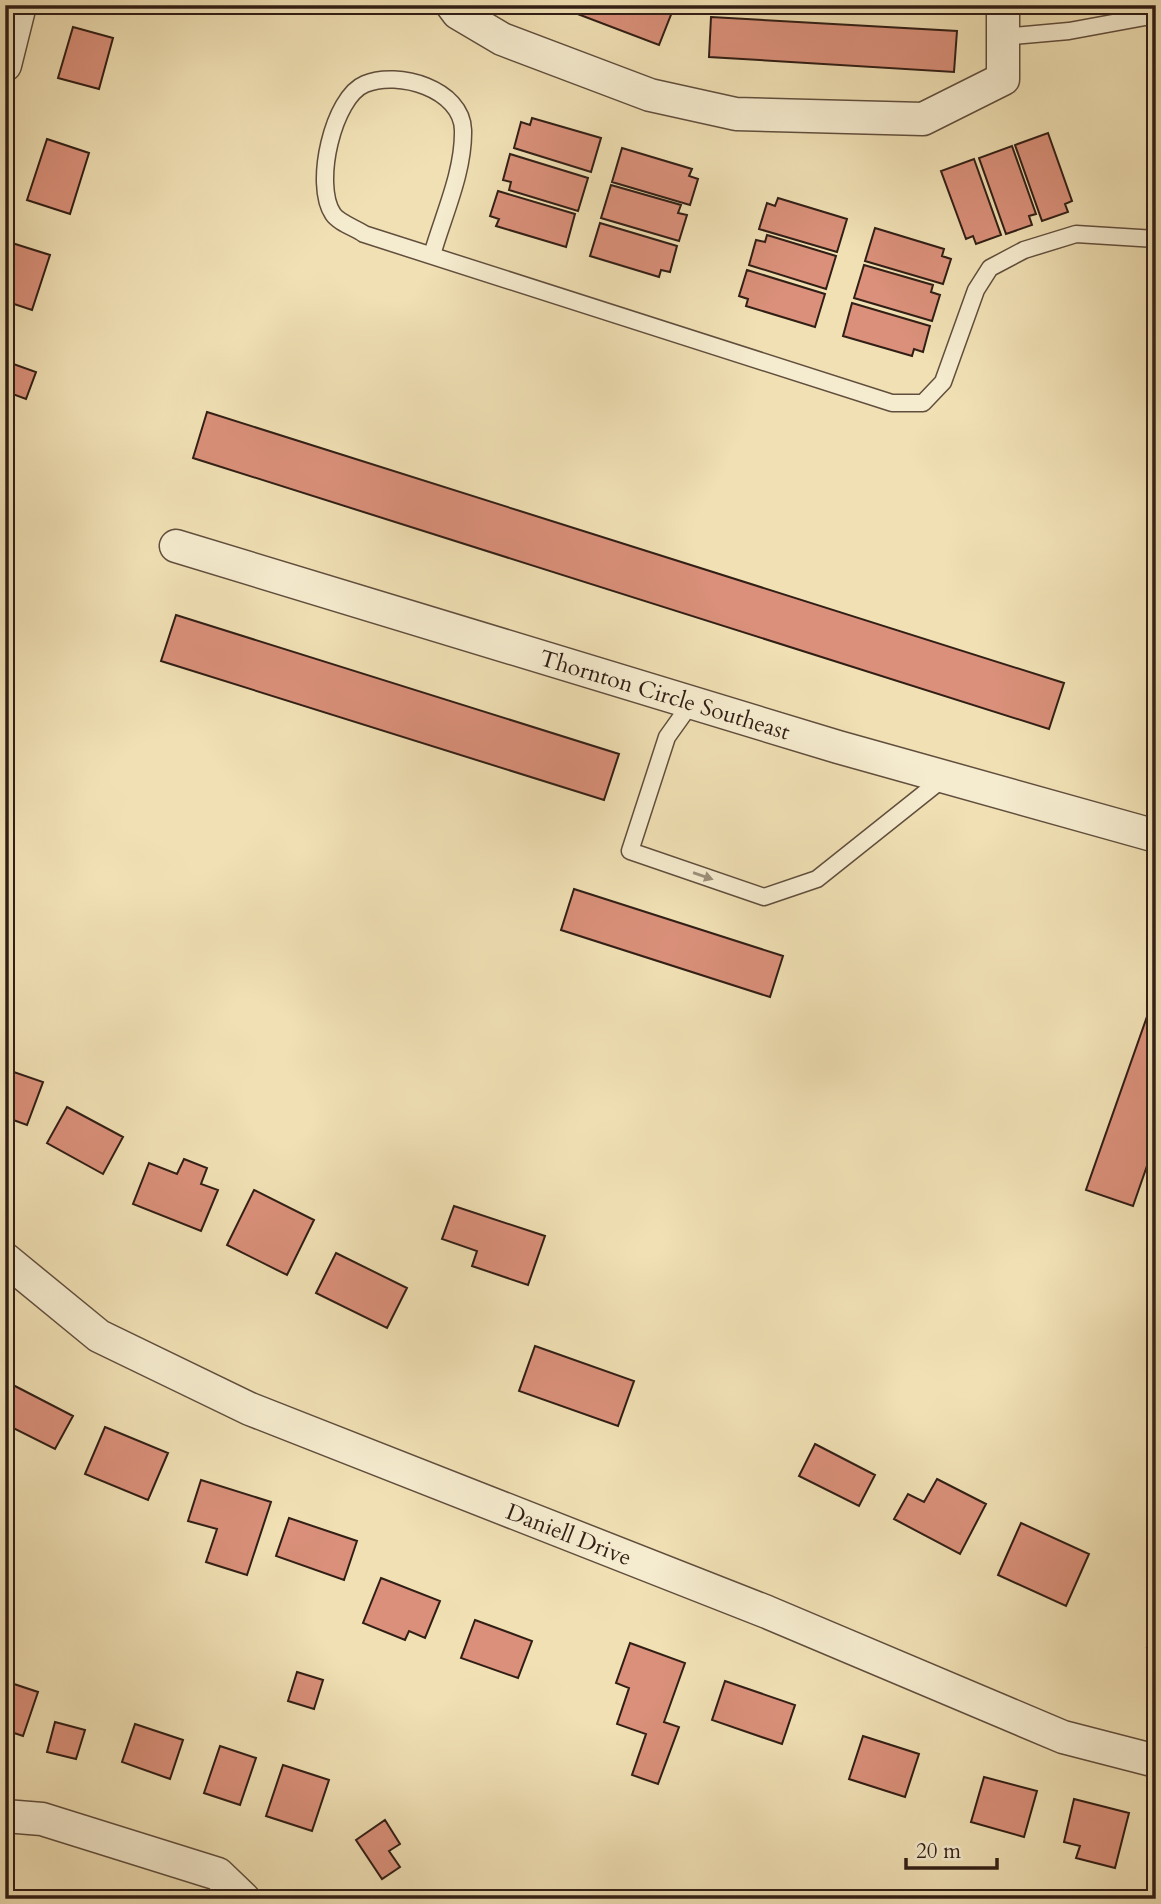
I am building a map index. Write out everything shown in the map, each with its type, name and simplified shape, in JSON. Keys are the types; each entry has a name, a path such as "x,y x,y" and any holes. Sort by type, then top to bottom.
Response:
{"street":[{"path":"5,65 20,5"},
{"path":"452,5 458,13 515,44 650,95 736,114 923,120 1003,79 1003,5"},
{"name":"Thornton Circle Southeast","path":"176,545 692,702 1156,836"},
{"name":"Daniell Drive","path":"5,1259 99,1336 250,1409 767,1612 1063,1737 1156,1761"},
{"path":"5,1815 41,1819 218,1874 244,1899"}],"lane":[{"path":"1003,37 1069,31 1156,15"},
{"path":"432,255 462,155 463,127 450,100 421,84 386,79 363,84 346,100 323,166 323,191 334,216 364,234 892,402 923,403 943,382 976,290 990,268 1024,250 1076,234 1156,239"},
{"path":"692,702 667,737 630,851 764,897 817,879 945,777"}],"building":[{"path":"554,5 668,5 674,7 659,45"},
{"path":"711,17 957,31 954,72 709,57"},
{"path":"73,27 113,38 99,89 58,78"},
{"path":"532,118 601,138 591,172 514,148 521,122 530,125"},
{"path":"1048,133 1072,201 1065,204 1068,212 1042,221 1015,145"},
{"path":"47,139 89,153 70,214 27,200"},
{"path":"1012,146 1036,214 1029,216 1032,225 1006,234 979,158"},
{"path":"622,148 692,169 689,176 698,179 690,205 612,182"},
{"path":"510,154 588,178 578,211 509,190 511,182 503,180"},
{"path":"974,159 1001,235 976,244 973,236 966,239 941,171"},
{"path":"611,185 681,205 678,213 687,215 679,241 601,218"},
{"path":"498,191 575,214 566,247 496,226 499,219 490,216"},
{"path":"778,198 847,219 837,252 759,229 767,203 775,206"},
{"path":"600,223 677,246 670,272 661,270 659,277 590,256"},
{"path":"875,228 944,249 942,256 951,259 943,284 865,261"},
{"path":"767,235 836,256 826,289 749,265 756,240 765,242"},
{"path":"12,243 50,255 32,310 5,301 5,261"},
{"path":"864,265 933,285 931,292 940,295 932,321 854,298"},
{"path":"747,270 825,294 815,327 746,306 748,299 739,296"},
{"path":"852,303 930,326 923,352 914,349 912,356 843,336"},
{"path":"5,361 36,372 26,399 10,393 5,406"},
{"path":"207,412 1064,683 1049,729 193,458"},
{"path":"176,615 619,754 604,800 161,661"},
{"path":"574,889 783,956 770,997 561,930"},
{"path":"1156,991 1156,1140 1133,1206 1086,1190"},
{"path":"5,1069 43,1082 27,1125 5,1117"},
{"path":"67,1107 123,1137 103,1174 47,1143"},
{"path":"184,1159 207,1168 201,1184 218,1190 201,1231 133,1204 149,1163 177,1174"},
{"path":"254,1190 314,1220 287,1275 227,1245"},
{"path":"454,1206 545,1236 528,1285 472,1266 477,1251 442,1239"},
{"path":"336,1253 407,1288 387,1328 316,1293"},
{"path":"535,1346 634,1381 618,1426 519,1391"},
{"path":"13,1385 73,1416 55,1449 5,1424 5,1400"},
{"path":"105,1427 168,1453 148,1500 85,1474"},
{"path":"815,1444 875,1475 859,1506 799,1476"},
{"path":"937,1479 986,1504 960,1554 894,1519 908,1494 924,1502"},
{"path":"201,1480 271,1502 247,1575 206,1562 217,1529 188,1521"},
{"path":"289,1518 357,1541 344,1580 276,1556"},
{"path":"1021,1523 1089,1554 1066,1606 998,1575"},
{"path":"381,1578 440,1601 425,1638 409,1631 405,1640 363,1623"},
{"path":"475,1620 532,1641 518,1678 461,1658"},
{"path":"1156,1621 1156,1649 1147,1647"},
{"path":"630,1643 685,1663 664,1722 679,1727 658,1784 632,1775 646,1734 617,1724 629,1688 616,1683"},
{"path":"297,1672 323,1680 314,1709 288,1701"},
{"path":"5,1681 38,1692 23,1736 5,1730"},
{"path":"725,1681 795,1705 782,1744 712,1720"},
{"path":"55,1722 85,1730 76,1759 47,1752"},
{"path":"135,1724 183,1740 170,1779 122,1762"},
{"path":"863,1736 919,1754 905,1797 849,1779"},
{"path":"220,1746 256,1758 240,1805 204,1793"},
{"path":"283,1765 329,1780 312,1831 266,1816"},
{"path":"984,1777 1037,1791 1024,1837 971,1822"},
{"path":"1074,1799 1129,1813 1115,1868 1076,1858 1080,1846 1064,1842"},
{"path":"385,1820 400,1844 389,1851 400,1867 382,1879 356,1840"}]}
